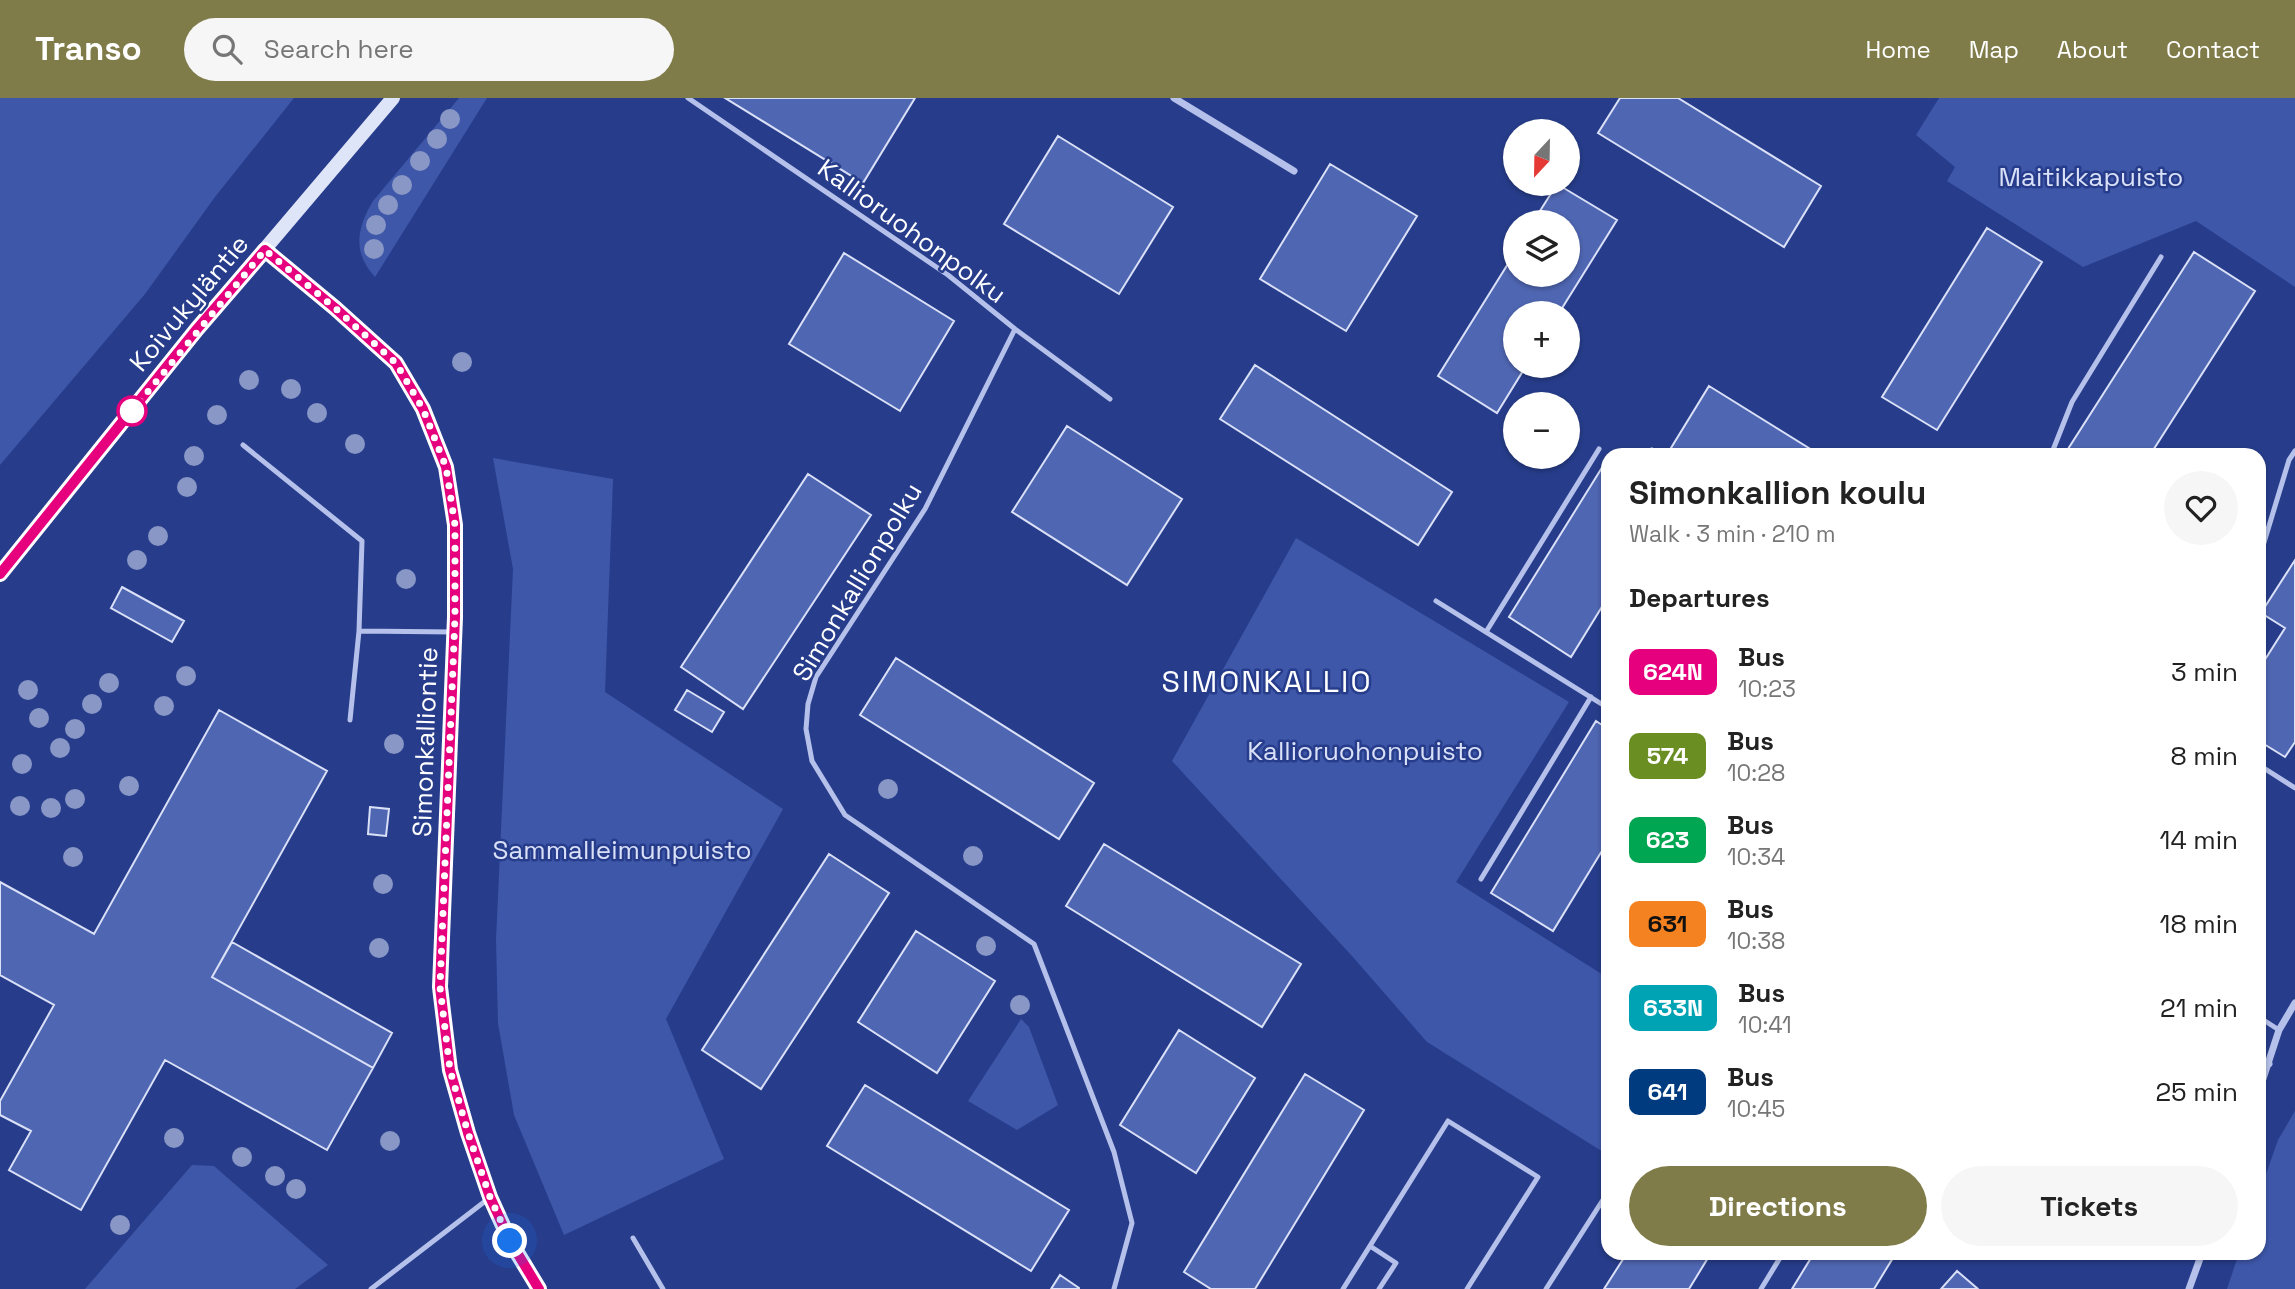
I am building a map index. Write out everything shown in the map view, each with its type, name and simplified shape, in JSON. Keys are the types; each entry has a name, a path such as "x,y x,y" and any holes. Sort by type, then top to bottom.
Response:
{"main road":[{"name":"Koivukyläntie","path":"0,574 197,329 393,98"},
{"name":"Simonkalliontie","path":"265,250 396,363 423,409 446,467 455,525 454,632 440,987 450,1070 468,1133 490,1197 510,1241 539,1289"}],"street":[{"path":"1174,98 1294,171"},
{"path":"2266,1072 2279,1030 2295,1003"},
{"path":"2189,1289 2199,1260"}],"lane":[{"name":"Kallioruohonpolku","path":"688,98 948,275 1015,329 1110,399"},
{"path":"2054,448 2072,402 2161,257"},
{"name":"Simonkallionpolku","path":"1015,329 925,509 816,677 808,704 806,729 812,761 845,815 1034,944 1114,1152 1132,1223 1114,1289"},
{"path":"243,445 362,541 359,631 350,720"},
{"path":"1486,632 1599,449"},
{"path":"2266,536 2289,460 2295,451"},
{"path":"1436,601 1601,703"},
{"path":"359,631 454,632"},
{"path":"1481,879 1591,697"},
{"path":"2266,769 2295,788"},
{"path":"2266,1022 2279,1030"},
{"path":"1343,1289 1448,1121 1538,1177 1467,1289"},
{"path":"371,1289 490,1197"},
{"path":"1546,1289 1601,1203"},
{"path":"633,1238 663,1289"},
{"path":"1370,1246 1396,1263 1379,1289"},
{"path":"1761,1289 1779,1260"}],"green space":[{"path":"0,98 294,98 215,197 145,294 0,465"},
{"path":"459,98 487,98 375,277 360,249 363,221 373,201"},
{"name":"Maitikkapuisto","path":"1939,98 2295,98 2295,287 2196,221 2083,267 1947,181 1955,167 1916,135"},
{"name":"Sammalleimunpuisto","path":"493,458 613,479 605,692 783,809 666,1019 724,1159 564,1235 514,1115 498,1023 496,940 513,569"},
{"name":"Kallioruohonpuisto","path":"1296,538 1569,702 1456,882 1601,974 1601,1151 1427,1042 1352,956 1172,761"},
{"path":"1021,1019 1029,1027 1058,1105 1017,1130 968,1101"},
{"path":"2295,1111 2295,1289 2227,1289 2237,1260 2266,1260 2266,1174 2278,1140"},
{"path":"192,1165 214,1166 328,1265 295,1289 85,1289"}],"building":[{"path":"725,98 915,98 863,183"},
{"path":"1620,98 1678,98 1821,186 1784,247 1598,133"},
{"path":"1058,136 1173,207 1119,294 1004,224"},
{"path":"1330,164 1417,216 1346,331 1260,279"},
{"path":"1549,196 1577,196 1617,220 1580,279 1580,210 1541,210"},
{"path":"1987,228 2042,262 1937,430 1882,397"},
{"path":"2194,252 2255,291 2154,448 2069,448"},
{"path":"844,253 954,321 900,411 789,344"},
{"path":"1503,272 1503,287 1575,287 1566,301 1503,301 1503,378 1519,378 1510,392 1503,392 1503,403 1497,413 1438,376"},
{"path":"1255,365 1452,492 1418,545 1220,419"},
{"path":"1709,386 1809,448 1671,448"},
{"path":"1067,426 1182,499 1127,585 1012,512"},
{"path":"1601,469 1601,608 1571,657 1509,617"},
{"path":"808,474 871,515 743,709 681,667"},
{"path":"2295,560 2295,742 2285,757 2266,745 2266,658 2285,628 2266,616 2266,605"},
{"path":"122,587 184,621 172,642 111,608"},
{"path":"896,658 1094,783 1059,839 860,715"},
{"path":"687,690 724,712 712,732 675,710"},
{"path":"219,710 327,771 212,977 373,1068 327,1150 165,1060 81,1210 9,1170 31,1131 0,1115 0,1101 54,1005 0,975 0,882 94,934"},
{"path":"1596,721 1601,724 1601,852 1553,931 1491,893"},
{"path":"370,807 389,809 386,836 368,834"},
{"path":"1104,844 1301,964 1262,1027 1066,906"},
{"path":"829,854 889,893 761,1089 702,1050"},
{"path":"916,931 995,981 937,1073 858,1022"},
{"path":"232,942 392,1033 373,1068 212,977"},
{"path":"1179,1030 1255,1078 1196,1173 1120,1125"},
{"path":"1305,1074 1364,1110 1255,1289 1211,1289 1184,1272"},
{"path":"865,1085 1069,1210 1031,1271 827,1146"},
{"path":"1623,1260 1707,1260 1689,1289 1604,1289"},
{"path":"1810,1260 1892,1260 1874,1289 1792,1289"},
{"path":"1957,1271 1978,1289 1941,1289"},
{"path":"1060,1275 1079,1288 1079,1289 1051,1289"}],"bus line":[{"name":"624N","path":"0,574 197,329 265,250 396,363 423,409 446,467 455,525 454,632 440,987 450,1070 490,1197 510,1241 539,1289"}],"district":[{"name":"SIMONKALLIO","path":"1267,682"}],"route":[{"path":"132,411 197,329 265,250 396,363 423,409 446,467 455,525 454,632 440,987 450,1070 490,1197 510,1241"}]}
